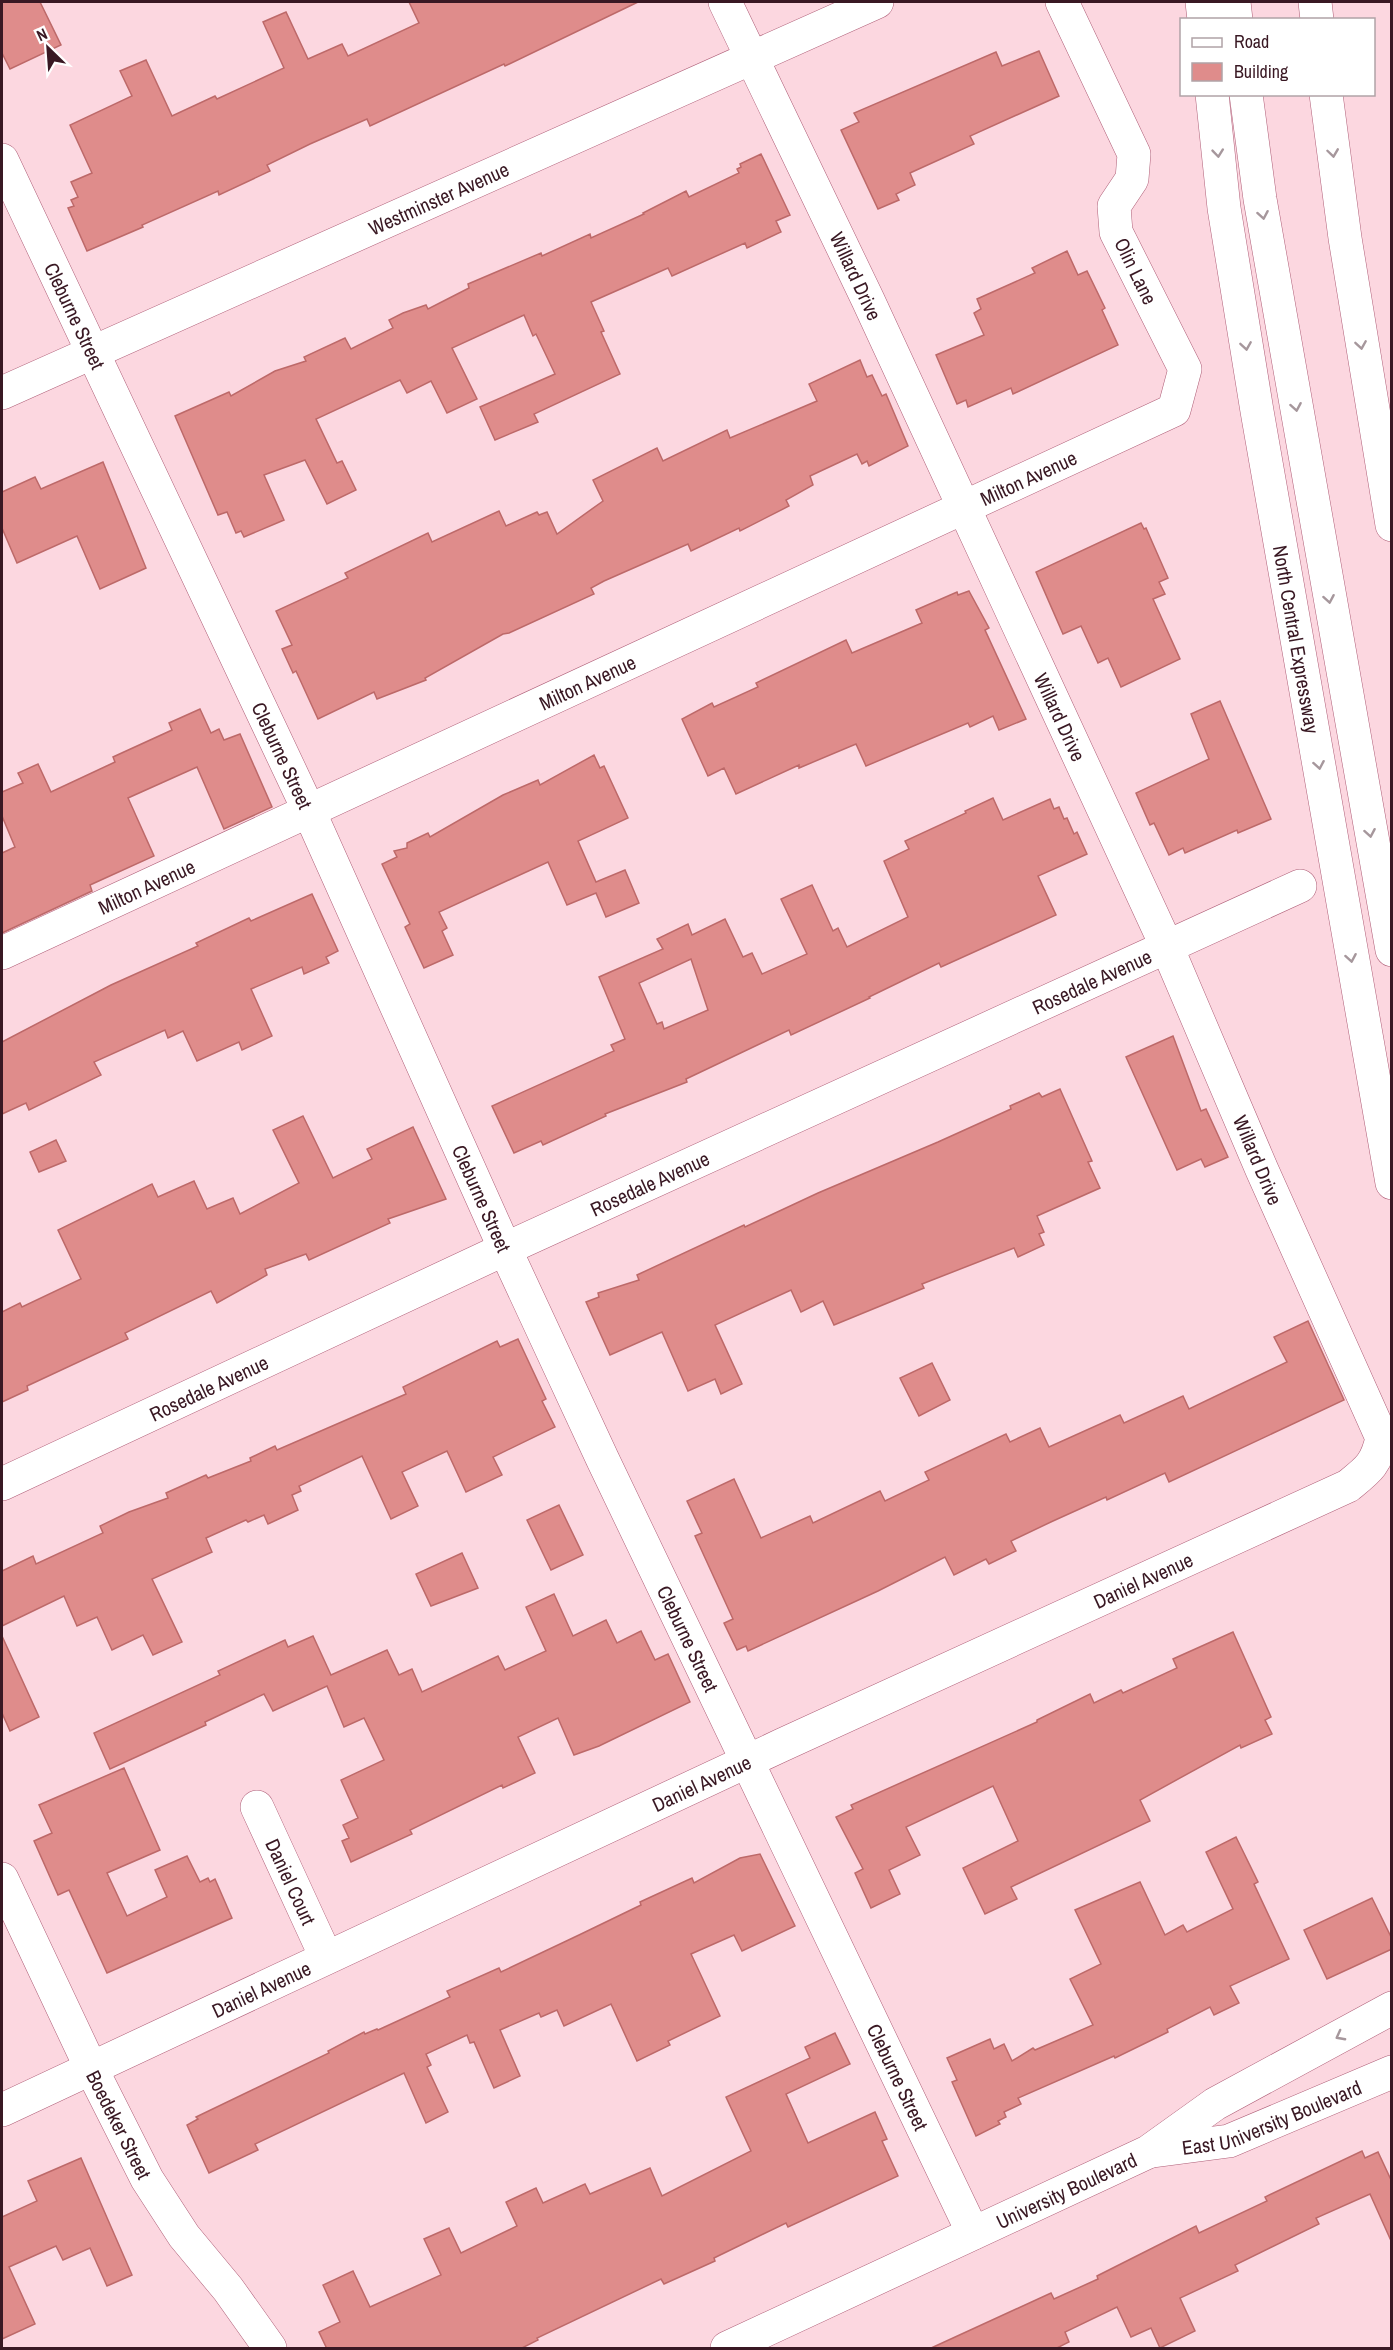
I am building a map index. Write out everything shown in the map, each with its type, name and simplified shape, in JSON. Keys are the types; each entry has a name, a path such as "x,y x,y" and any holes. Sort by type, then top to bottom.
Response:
{"main road":[{"name":"Willard Drive","path":"725,2 1167,947 1262,1170 1382,1438"},
{"name":"Westminster Avenue","path":"2,393 877,2"},
{"name":"Olin Lane","path":"1062,2 1134,154 1132,179 1114,206 1116,232 1185,369 1174,410"},
{"path":"1202,2 1204,18"},
{"path":"1234,2 1236,18"},
{"path":"1315,2 1317,18"},
{"name":"North Central Expressway","path":"1212,96 1224,208 1255,399 1392,1183"},
{"path":"1246,96 1266,233 1392,950"},
{"path":"1326,96 1357,319 1392,525"},
{"name":"Cleburne Street","path":"2,160 91,354 309,811 505,1249 746,1762 973,2233"},
{"name":"Milton Avenue","path":"2,953 1174,410"},
{"name":"Rosedale Avenue","path":"2,1484 505,1249 1300,886"},
{"name":"Daniel Avenue","path":"2,2110 746,1762 1348,1486 1371,1468 1379,1454 1382,1438"},
{"name":"Daniel Court","path":"257,1807 326,1958"},
{"name":"Boedeker Street","path":"2,1879 91,2068 147,2180 184,2236 228,2289 270,2349"},
{"name":"University Boulevard","path":"727,2349 1149,2152 1215,2104 1392,2008"},
{"name":"East University Boulevard","path":"1149,2152 1229,2140 1392,2072"}],"building":[{"path":"2,2 40,2 61,45 10,69 2,53"},
{"path":"409,2 638,2 505,66 504,64 370,126 367,119 310,144 267,165 270,171 219,195 218,191 87,251 68,208 74,206 71,200 78,197 71,182 92,173 70,125 132,96 120,71 146,60 172,116 215,96 217,99 284,68 263,22 286,12 308,59 342,44 348,56 419,23"},
{"path":"1039,51 1059,96 970,136 974,144 910,173 915,185 896,194 899,200 878,209 841,130 859,122 854,113 996,52 1002,66"},
{"path":"761,154 790,215 776,221 781,232 747,248 745,243 672,276 668,268 591,302 604,331 601,332 620,374 534,414 538,422 495,440 480,407 555,374 536,334 533,336 524,315 452,348 477,399 447,413 431,381 407,393 400,380 316,419 337,463 342,461 356,490 327,504 305,460 264,475 284,520 244,537 241,531 236,533 227,512 218,515 175,416 229,392 231,396 275,371 306,361 304,357 345,338 351,349 393,328 389,320 403,313 426,305 428,309 469,288 468,284 541,253 542,256 590,234 591,238 644,214 686,191 689,197 739,173 737,169 741,167 740,164"},
{"path":"1067,251 1078,275 1087,271 1105,308 1102,310 1118,345 1013,394 1011,388 968,407 966,400 957,404 936,355 984,335 974,313 981,309 977,299 1035,273 1032,268"},
{"path":"860,360 867,377 872,375 882,396 886,394 908,446 869,466 867,461 862,464 857,454 810,476 813,485 786,500 789,506 740,531 739,528 691,551 688,544 604,581 591,588 594,594 503,634 425,678 426,680 377,699 374,692 318,719 296,671 293,673 282,649 292,645 276,611 348,578 345,573 428,533 432,542 499,511 506,526 537,512 539,515 547,512 557,534 603,501 593,480 657,448 663,461 727,430 730,438 817,401 809,384"},
{"path":"103,462 146,568 100,589 77,536 17,563 2,528 2,492 35,477 41,489"},
{"path":"1141,523 1144,529 1146,528 1168,578 1159,582 1165,594 1153,599 1180,659 1121,687 1108,658 1098,663 1081,626 1063,634 1036,572"},
{"path":"969,591 989,628 985,630 1026,719 999,730 993,716 970,727 968,723 866,766 856,744 799,768 799,765 736,794 724,768 708,776 682,719 712,703 714,707 758,687 756,683 846,640 852,653 922,623 916,610 957,592 958,595"},
{"path":"1220,701 1271,819 1238,833 1237,830 1185,853 1183,848 1169,855 1154,823 1150,825 1136,793 1209,759 1191,714"},
{"path":"200,709 211,733 219,729 224,740 240,734 272,807 224,829 197,767 128,798 154,856 90,885 92,891 2,933 2,853 15,847 2,816 2,792 23,783 18,773 38,764 51,792 115,762 113,757 172,730 169,723"},
{"path":"594,755 600,768 604,766 628,818 578,841 596,882 625,870 639,903 606,917 596,893 567,905 548,862 439,912 447,928 442,931 453,955 424,968 405,927 410,924 382,864 397,857 394,851 407,848 407,843 428,833 430,837 503,795 538,780 540,785"},
{"path":"993,798 1003,820 1050,799 1054,809 1059,807 1074,834 1077,832 1087,854 1038,876 1056,915 941,967 939,963 791,1035 789,1030 686,1079 687,1082 605,1114 606,1116 543,1145 541,1141 514,1153 492,1106 614,1051 611,1045 625,1039 599,977 663,949 657,939 688,924 692,935 725,919 743,957 752,953 762,974 807,954 781,899 812,885 833,931 838,928 847,947 908,917 884,861 909,849 905,841 966,813 965,811","holes":["691,959 708,1010 664,1029 662,1022 657,1024 639,983"]},
{"path":"312,894 338,951 326,957 329,963 304,974 302,967 251,989 272,1036 242,1050 239,1042 197,1061 183,1031 168,1038 165,1030 94,1062 101,1075 29,1110 26,1103 2,1114 2,1042 111,985 198,946 196,943 249,918 251,921"},
{"path":"1173,1036 1201,1111 1206,1109 1228,1157 1205,1167 1201,1159 1177,1170 1126,1057"},
{"path":"1060,1089 1092,1161 1088,1162 1100,1188 1037,1216 1044,1232 1039,1234 1044,1245 1018,1257 1014,1248 922,1284 924,1288 834,1325 823,1301 801,1312 791,1290 715,1325 742,1384 721,1394 715,1379 688,1391 662,1332 610,1355 586,1302 599,1297 598,1293 639,1280 637,1275 744,1225 745,1227 1011,1109 1010,1106 1039,1093 1042,1097"},
{"path":"303,1116 333,1178 372,1159 367,1149 413,1127 446,1199 388,1219 390,1223 309,1260 306,1254 265,1269 267,1275 217,1303 211,1291 125,1333 128,1339 27,1386 28,1390 2,1402 2,1312 20,1303 22,1307 81,1279 58,1230 152,1184 158,1197 194,1181 207,1209 233,1198 240,1214 299,1183 273,1130"},
{"path":"56,1140 66,1161 39,1172 30,1152"},
{"path":"1308,1321 1344,1400 1169,1482 1165,1473 1107,1500 1106,1497 1053,1521 1011,1541 1016,1551 989,1564 986,1559 954,1575 945,1557 878,1591 748,1651 746,1646 737,1650 724,1623 733,1619 695,1536 702,1533 687,1501 734,1479 761,1538 810,1516 813,1523 880,1491 885,1501 929,1480 925,1472 1006,1434 1010,1442 1040,1428 1049,1447 1120,1415 1124,1423 1183,1396 1189,1409 1287,1362 1274,1337"},
{"path":"518,1339 546,1399 542,1401 555,1427 493,1457 502,1475 466,1492 447,1451 402,1472 418,1506 391,1519 362,1456 299,1486 301,1491 292,1495 298,1510 268,1524 264,1515 248,1522 246,1520 206,1538 212,1552 152,1579 182,1642 153,1655 143,1635 112,1650 97,1617 77,1626 64,1596 2,1626 2,1571 33,1556 36,1564 103,1533 100,1526 129,1512 168,1498 166,1493 206,1475 208,1478 251,1461 250,1458 275,1446 277,1450 406,1394 403,1387 497,1341 500,1347"},
{"path":"932,1363 950,1400 919,1416 900,1378"},
{"path":"559,1505 583,1555 551,1570 527,1520"},
{"path":"462,1553 478,1588 431,1606 416,1574"},
{"path":"554,1594 573,1636 606,1620 617,1643 641,1631 655,1660 668,1654 690,1702 599,1746 574,1755 558,1718 518,1737 535,1773 503,1788 502,1785 410,1830 412,1834 351,1862 342,1841 349,1838 343,1825 358,1818 341,1780 384,1760 364,1718 344,1727 327,1686 273,1711 264,1694 205,1722 206,1725 110,1769 94,1733 220,1675 218,1671 285,1640 288,1647 313,1636 331,1675 387,1650 399,1675 412,1669 422,1692 498,1656 505,1670 546,1651 526,1607"},
{"path":"1233,1632 1271,1717 1265,1720 1272,1734 1241,1748 1240,1745 1140,1800 1150,1821 1011,1887 1017,1899 985,1914 963,1868 1018,1841 993,1786 906,1827 920,1855 889,1870 900,1894 871,1908 855,1873 863,1869 836,1817 853,1809 851,1805 1037,1722 1090,1694 1094,1703 1121,1690 1123,1693 1177,1668 1173,1659"},
{"path":"2,1636 39,1717 10,1731 2,1713"},
{"path":"124,1768 160,1850 107,1873 127,1916 167,1897 155,1870 187,1856 200,1882 208,1878 210,1882 215,1879 232,1918 107,1973 69,1890 58,1895 34,1841 52,1833 39,1805"},
{"path":"1236,1837 1258,1882 1254,1884 1289,1959 1230,1986 1239,2003 1214,2015 1210,2007 1167,2029 1168,2032 1115,2058 1114,2056 1018,2098 1021,2104 1004,2112 1006,2117 998,2121 1000,2124 976,2136 952,2082 957,2080 947,2058 990,2039 994,2049 1004,2044 1012,2061 1033,2048 1035,2050 1093,2025 1070,1979 1101,1964 1075,1910 1140,1882 1165,1935 1183,1925 1187,1932 1233,1909 1206,1852"},
{"path":"760,1854 795,1926 742,1951 734,1935 691,1954 720,2016 668,2041 670,2045 637,2061 611,2004 564,2026 557,2010 541,2017 539,2013 500,2030 520,2076 494,2088 474,2042 470,2043 467,2035 426,2054 431,2065 427,2067 448,2112 426,2123 404,2073 255,2144 258,2150 209,2173 187,2125 198,2119 196,2117 329,2053 328,2051 364,2032 365,2034 378,2030 450,1997 447,1991 499,1968 501,1972 692,1878 694,1883 740,1858"},
{"path":"1372,1898 1392,1939 1392,1949 1327,1979 1304,1930"},
{"path":"835,2033 850,2064 786,2094 808,2143 875,2112 887,2139 882,2141 898,2176 788,2227 786,2223 714,2258 715,2261 664,2284 661,2279 537,2338 538,2340 520,2349 327,2349 319,2332 340,2322 323,2285 353,2271 370,2307 441,2275 424,2239 449,2228 461,2253 517,2226 506,2202 536,2188 543,2203 585,2184 590,2194 650,2168 662,2196 751,2151 726,2097 810,2058 805,2047"},
{"path":"1362,2151 1365,2158 1378,2152 1392,2182 1392,2243 1370,2194 1316,2218 1319,2224 1235,2265 1238,2271 1180,2298 1195,2331 1160,2348 1151,2328 1131,2337 1117,2307 1065,2332 1069,2342 1055,2349 929,2349 1051,2293 1054,2299 1098,2279 1097,2276 1196,2226 1199,2233 1267,2201 1265,2197"},
{"path":"81,2158 132,2275 107,2286 90,2248 63,2260 56,2246 9,2267 35,2324 2,2339 2,2217 37,2201 28,2181"}]}
